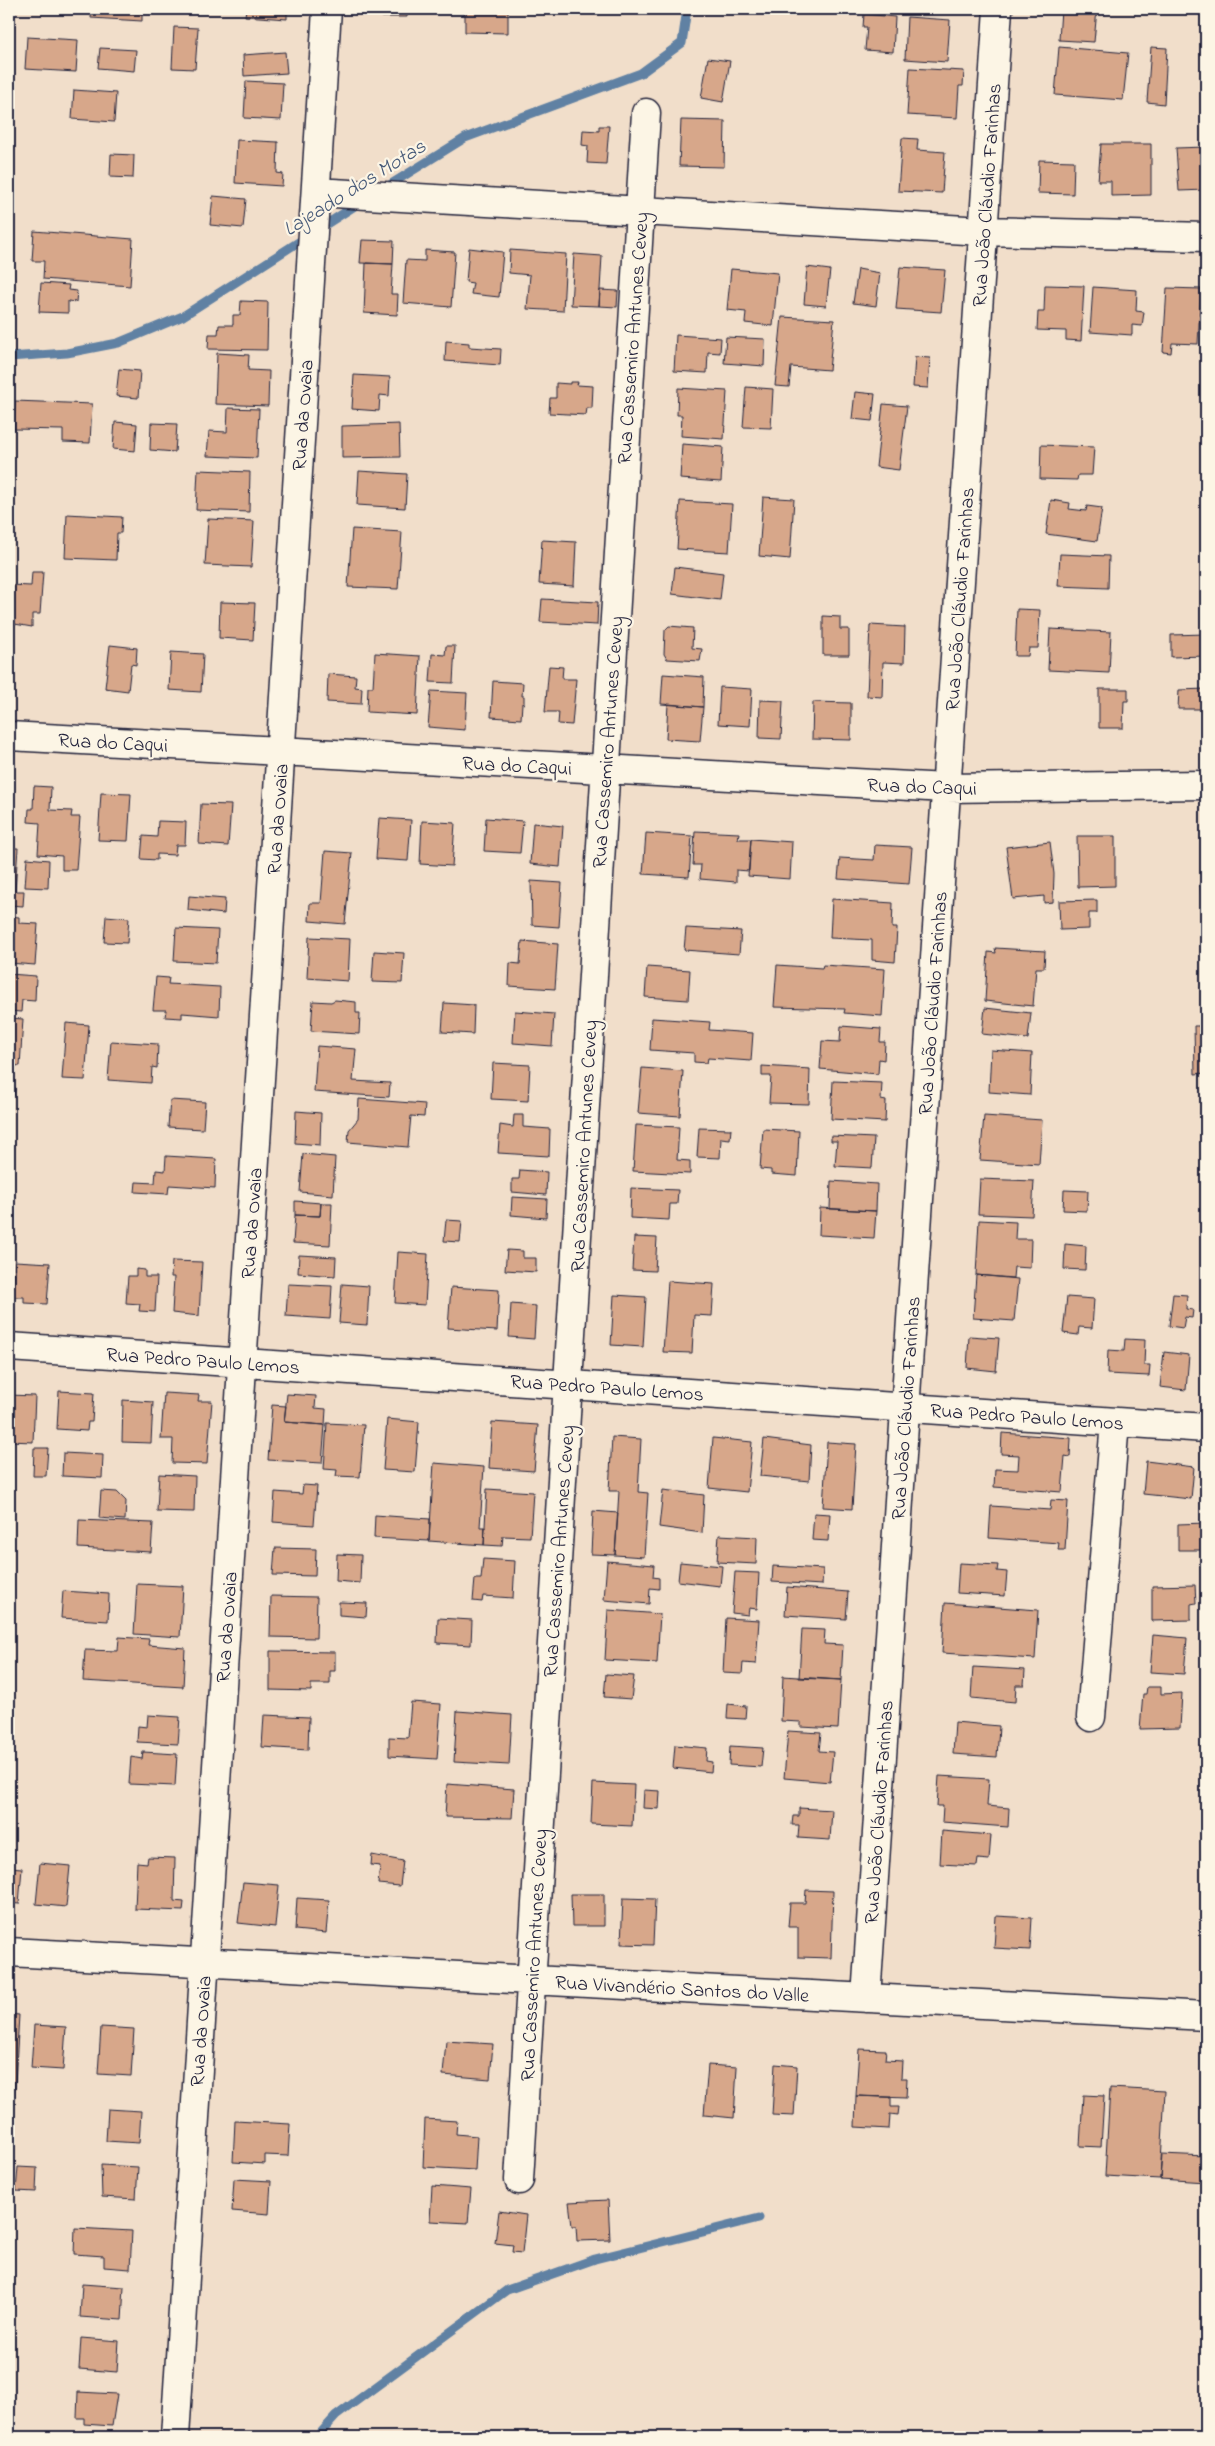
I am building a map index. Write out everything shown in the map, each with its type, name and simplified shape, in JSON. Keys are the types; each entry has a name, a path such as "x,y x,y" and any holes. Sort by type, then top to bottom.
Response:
{"street":[{"name":"Rua da Ovaia","path":"175,2437 327,9"},
{"name":"Rua João Cláudio Farinhas","path":"866,1998 998,9"},
{"name":"Rua Cassemiro Antunes Cevey","path":"519,2180 646,113"},
{"path":"315,200 350,194 983,231 1206,237"},
{"name":"Rua do Caqui","path":"9,736 946,788 1206,785"},
{"name":"Rua Pedro Paulo Lemos","path":"9,1347 1206,1428"},
{"path":"1091,1717 1115,1422"},
{"name":"Rua Vivandério Santos do Valle","path":"9,1952 1206,2016"}],"building":[{"path":"92,9 142,9 142,21 91,18"},
{"path":"246,9 287,9 287,19 245,16"},
{"path":"382,9 407,9 407,17 382,17"},
{"path":"465,9 508,9 508,33 465,32"},
{"path":"1061,9 1097,9 1094,42 1059,40"},
{"path":"864,14 895,17 893,52 865,50 867,27 863,27"},
{"path":"907,17 950,20 947,62 905,59"},
{"path":"174,27 198,28 195,69 172,68"},
{"path":"27,37 78,40 76,72 25,69"},
{"path":"1059,47 1128,53 1123,100 1055,95"},
{"path":"1151,47 1167,48 1164,104 1147,102"},
{"path":"100,48 136,50 134,71 98,68"},
{"path":"285,52 287,73 244,76 243,55"},
{"path":"708,58 730,61 723,102 701,98"},
{"path":"910,68 964,71 963,86 959,86 957,118 907,115"},
{"path":"246,81 283,83 281,120 244,118"},
{"path":"74,90 116,93 114,122 72,119"},
{"path":"681,120 725,121 724,167 679,166"},
{"path":"599,126 609,126 606,164 587,163 588,146 582,145 583,130 599,131"},
{"path":"902,138 918,139 917,150 945,152 942,193 898,191"},
{"path":"237,140 278,142 277,173 283,174 282,186 235,183"},
{"path":"1101,144 1151,144 1151,195 1111,196 1111,181 1098,181"},
{"path":"1206,147 1206,190 1179,191 1176,148"},
{"path":"111,154 134,155 133,178 110,177"},
{"path":"1039,160 1074,161 1073,194 1038,193"},
{"path":"213,196 246,199 243,228 210,225"},
{"path":"34,231 133,239 130,286 43,279 44,261 32,261"},
{"path":"362,240 394,241 393,264 360,263"},
{"path":"469,248 503,252 499,297 471,294 473,283 466,282"},
{"path":"425,250 455,252 451,307 403,303 406,260 425,261"},
{"path":"510,250 566,254 563,311 527,309 530,275 509,273"},
{"path":"574,254 602,256 599,306 571,305"},
{"path":"366,263 393,264 391,294 398,294 397,315 364,313"},
{"path":"807,267 830,270 826,306 804,304"},
{"path":"900,267 945,270 941,312 896,309"},
{"path":"731,269 778,273 773,326 745,323 746,312 727,310"},
{"path":"858,269 880,273 876,306 853,303"},
{"path":"41,283 69,285 68,290 77,291 76,302 68,301 68,313 39,312"},
{"path":"1045,285 1084,286 1081,341 1066,340 1066,331 1037,330 1038,312 1044,312"},
{"path":"1093,287 1137,290 1136,311 1144,312 1142,326 1132,325 1132,335 1090,332"},
{"path":"1167,288 1201,289 1198,344 1172,343 1171,353 1163,352"},
{"path":"600,290 618,291 617,307 599,306"},
{"path":"241,301 268,302 267,350 208,349 209,334 218,334 219,325 233,325 233,315 240,315"},
{"path":"782,317 834,320 829,370 791,367 789,387 775,386"},
{"path":"676,335 721,338 720,353 708,352 707,373 674,371"},
{"path":"726,337 765,339 764,366 724,363"},
{"path":"446,341 469,343 469,347 501,349 500,365 445,361"},
{"path":"217,353 249,355 248,370 269,371 268,406 215,404"},
{"path":"915,357 930,358 928,388 913,387"},
{"path":"119,369 140,371 138,398 116,396"},
{"path":"354,375 390,377 389,396 380,395 379,411 352,409"},
{"path":"570,382 578,382 577,385 593,386 592,408 587,408 586,415 549,413 550,398 556,398 556,383 570,384"},
{"path":"746,387 773,389 771,428 743,427"},
{"path":"678,388 727,391 724,439 681,436 682,415 677,415"},
{"path":"855,392 875,394 872,421 852,419"},
{"path":"15,401 92,404 90,443 63,442 63,430 14,429"},
{"path":"883,404 907,406 899,470 876,467"},
{"path":"228,408 259,409 257,458 207,456 209,431 227,432"},
{"path":"115,422 137,424 135,451 113,449"},
{"path":"151,423 177,424 175,452 150,450"},
{"path":"399,424 400,457 342,458 342,426"},
{"path":"682,444 723,447 721,482 680,479"},
{"path":"1041,445 1094,447 1092,475 1078,475 1077,480 1040,479"},
{"path":"198,470 250,472 249,512 196,510"},
{"path":"359,471 407,474 405,508 357,505"},
{"path":"763,497 794,499 790,559 759,556"},
{"path":"1051,500 1070,503 1069,509 1086,511 1087,506 1102,508 1097,541 1046,534"},
{"path":"680,501 732,504 729,552 677,549"},
{"path":"67,514 122,517 121,533 117,533 116,560 65,558"},
{"path":"208,519 254,521 251,567 205,565"},
{"path":"352,529 402,532 398,589 348,587"},
{"path":"542,540 576,542 574,586 539,584"},
{"path":"1060,554 1109,556 1108,588 1058,586"},
{"path":"675,567 723,573 720,600 672,594"},
{"path":"32,572 43,572 40,614 32,614 32,627 9,623 10,585 31,586"},
{"path":"542,599 598,602 597,625 540,622"},
{"path":"220,602 255,603 253,640 219,638"},
{"path":"1017,609 1040,610 1038,648 1029,648 1028,656 1015,656"},
{"path":"823,616 840,617 840,629 849,629 849,655 823,655"},
{"path":"870,625 905,627 904,663 883,662 882,697 867,696"},
{"path":"669,626 693,628 692,648 702,649 700,661 667,659 664,654 665,630"},
{"path":"1050,629 1111,632 1109,673 1048,670"},
{"path":"1206,634 1206,656 1171,657 1171,635"},
{"path":"110,645 137,648 136,665 131,664 128,691 105,688"},
{"path":"446,646 455,646 453,683 430,682 432,654 445,655"},
{"path":"171,652 203,654 201,692 169,690"},
{"path":"375,653 420,656 417,715 367,712 368,687 373,687"},
{"path":"549,666 563,667 562,679 576,679 572,725 558,724 559,712 545,712"},
{"path":"328,674 356,676 355,687 362,688 361,704 327,702"},
{"path":"663,674 704,677 703,707 661,704"},
{"path":"493,681 523,683 522,696 524,696 524,704 522,703 521,719 491,717"},
{"path":"720,687 752,689 750,726 718,724"},
{"path":"1099,689 1128,689 1128,701 1124,701 1123,728 1099,728"},
{"path":"1206,689 1206,709 1178,709 1179,690"},
{"path":"431,691 467,693 465,730 428,727"},
{"path":"760,700 783,701 781,739 759,738"},
{"path":"813,702 851,703 851,740 812,739"},
{"path":"668,704 703,707 700,741 666,739"},
{"path":"34,786 51,787 50,810 72,811 71,817 80,817 76,870 62,870 62,856 38,854 40,823 28,822 29,809 33,809"},
{"path":"101,793 131,794 128,841 98,840"},
{"path":"201,804 231,805 228,846 199,844"},
{"path":"379,818 411,820 408,861 376,859"},
{"path":"486,818 523,821 520,853 484,851"},
{"path":"158,821 186,822 185,845 176,845 175,855 157,854 157,860 141,859 143,836 157,837"},
{"path":"422,821 455,823 452,866 420,864"},
{"path":"533,823 563,826 560,867 530,864"},
{"path":"695,831 739,833 738,839 751,839 749,871 736,870 736,882 700,879 701,865 693,865"},
{"path":"646,833 692,836 689,877 643,874"},
{"path":"1077,836 1115,836 1115,886 1078,887"},
{"path":"751,839 792,842 790,879 748,876"},
{"path":"1050,842 1054,874 1053,902 1044,903 1044,896 1013,899 1006,847"},
{"path":"875,845 912,847 909,884 838,879 840,858 874,860"},
{"path":"9,848 18,848 15,891 24,891 23,906 9,905"},
{"path":"325,851 352,853 345,924 309,921 310,903 321,903"},
{"path":"27,858 49,860 48,888 25,887"},
{"path":"531,881 562,883 559,927 532,925"},
{"path":"1206,883 1206,917 1204,917 1200,884"},
{"path":"189,896 225,899 224,914 188,910"},
{"path":"832,899 893,903 892,928 897,928 895,962 872,960 872,940 830,938"},
{"path":"1097,900 1097,913 1089,913 1089,929 1060,930 1059,901"},
{"path":"9,916 19,917 19,923 38,924 35,965 9,963"},
{"path":"106,916 129,918 127,943 104,942"},
{"path":"176,928 218,930 216,963 174,961"},
{"path":"686,928 741,931 739,954 684,950"},
{"path":"309,937 350,939 348,981 307,978"},
{"path":"522,941 558,944 555,989 509,986 510,963 520,964"},
{"path":"995,948 1045,951 1044,968 1036,968 1033,1006 985,1001 988,952 996,953"},
{"path":"374,951 404,953 402,983 372,982"},
{"path":"777,965 822,968 823,965 885,969 882,1016 844,1013 845,1009 774,1007"},
{"path":"647,967 690,970 688,1000 645,997"},
{"path":"9,974 36,976 35,1001 22,1000 21,1012 9,1011"},
{"path":"156,977 169,978 168,984 220,987 219,1016 182,1013 182,1018 165,1017 166,1010 153,1010"},
{"path":"335,1000 356,1002 356,1013 360,1013 359,1034 311,1031 313,1001 331,1002"},
{"path":"444,1003 474,1005 473,1034 442,1032"},
{"path":"985,1008 1031,1013 1028,1039 982,1034"},
{"path":"515,1011 554,1014 552,1046 513,1043"},
{"path":"9,1018 23,1019 20,1066 9,1065"},
{"path":"652,1018 710,1022 709,1030 753,1033 751,1061 708,1058 707,1063 694,1062 694,1053 650,1050"},
{"path":"66,1023 89,1025 85,1080 62,1079"},
{"path":"841,1026 881,1029 880,1042 885,1042 884,1060 879,1059 878,1074 820,1069 822,1041 840,1042"},
{"path":"1194,1026 1206,1026 1206,1073 1195,1074"},
{"path":"111,1041 158,1044 157,1068 152,1067 151,1083 108,1080"},
{"path":"317,1046 356,1049 353,1081 390,1083 389,1097 314,1092"},
{"path":"991,1050 1032,1053 1030,1095 989,1092"},
{"path":"493,1063 530,1065 528,1101 491,1099"},
{"path":"762,1066 810,1069 809,1104 769,1103 771,1076 762,1076"},
{"path":"642,1068 683,1071 680,1116 638,1113"},
{"path":"833,1081 882,1083 881,1100 886,1101 885,1122 831,1119"},
{"path":"9,1086 15,1087 14,1096 9,1095"},
{"path":"359,1099 425,1104 424,1117 411,1116 408,1147 348,1142 349,1130 358,1119"},
{"path":"170,1100 205,1102 203,1129 168,1127"},
{"path":"296,1111 321,1113 320,1145 295,1143"},
{"path":"514,1115 523,1115 523,1127 550,1129 549,1156 498,1153 500,1125 513,1127"},
{"path":"984,1116 1042,1120 1039,1164 980,1160"},
{"path":"636,1125 679,1127 677,1160 690,1161 690,1174 633,1171"},
{"path":"699,1128 731,1129 730,1139 721,1138 720,1158 697,1157"},
{"path":"763,1129 799,1131 797,1176 771,1174 771,1170 760,1169"},
{"path":"831,1136 874,1138 872,1168 835,1166 837,1141 831,1141"},
{"path":"303,1154 335,1157 333,1195 300,1192"},
{"path":"166,1156 216,1159 215,1188 169,1185 168,1194 135,1192 136,1182 155,1183 156,1170 165,1171"},
{"path":"520,1170 547,1172 546,1195 512,1192 512,1179 519,1179"},
{"path":"980,1179 1034,1181 1032,1216 978,1214"},
{"path":"831,1181 877,1184 876,1211 830,1209"},
{"path":"631,1188 678,1190 677,1204 670,1204 669,1220 630,1218"},
{"path":"1064,1190 1088,1191 1087,1211 1063,1210"},
{"path":"512,1197 547,1199 546,1218 511,1215"},
{"path":"295,1201 321,1203 320,1216 295,1215"},
{"path":"321,1203 332,1203 330,1245 293,1243 295,1215 320,1216"},
{"path":"820,1208 876,1211 874,1238 819,1235"},
{"path":"446,1220 462,1221 460,1242 444,1241"},
{"path":"979,1220 1016,1222 1015,1239 1031,1239 1030,1268 1014,1267 1013,1278 976,1275"},
{"path":"634,1237 657,1238 655,1271 632,1270"},
{"path":"1065,1244 1086,1246 1085,1270 1064,1269"},
{"path":"507,1250 523,1251 523,1258 536,1258 536,1272 505,1270"},
{"path":"398,1252 428,1254 425,1305 395,1303"},
{"path":"299,1255 336,1257 335,1276 298,1273"},
{"path":"15,1261 50,1263 47,1304 24,1303 24,1297 13,1297"},
{"path":"172,1261 202,1262 199,1316 172,1313 174,1277 171,1277"},
{"path":"136,1269 145,1270 145,1277 157,1277 155,1312 139,1311 140,1304 126,1303 128,1276 136,1276"},
{"path":"976,1275 1018,1279 1014,1321 973,1318"},
{"path":"668,1281 714,1284 712,1316 694,1315 692,1353 663,1352"},
{"path":"288,1284 332,1286 330,1319 286,1316"},
{"path":"342,1284 369,1286 367,1325 339,1323"},
{"path":"451,1287 499,1290 497,1331 448,1328"},
{"path":"1173,1294 1187,1295 1186,1309 1193,1310 1192,1318 1185,1317 1183,1328 1169,1326"},
{"path":"614,1295 646,1297 643,1347 611,1345"},
{"path":"1067,1297 1094,1299 1092,1328 1079,1327 1078,1335 1063,1333"},
{"path":"511,1304 536,1306 534,1339 509,1337"},
{"path":"969,1336 999,1338 996,1371 967,1368"},
{"path":"1125,1339 1145,1340 1144,1365 1150,1365 1149,1376 1107,1374 1108,1350 1124,1351"},
{"path":"1164,1352 1189,1355 1186,1390 1160,1387"},
{"path":"59,1391 94,1393 92,1422 88,1422 87,1431 57,1429"},
{"path":"164,1393 199,1395 198,1401 212,1401 207,1464 172,1463 173,1439 161,1439"},
{"path":"287,1394 316,1396 315,1408 326,1409 325,1425 284,1422"},
{"path":"9,1395 35,1396 33,1442 9,1441"},
{"path":"123,1400 153,1402 151,1443 122,1442"},
{"path":"272,1405 286,1406 284,1422 325,1425 322,1463 268,1460"},
{"path":"387,1419 419,1422 415,1472 383,1470"},
{"path":"492,1422 538,1425 534,1471 489,1468"},
{"path":"327,1423 364,1425 360,1477 336,1476 337,1470 324,1469"},
{"path":"1002,1433 1071,1438 1070,1457 1065,1456 1062,1492 994,1487 995,1469 1018,1470 1019,1455 1001,1454"},
{"path":"612,1437 641,1439 638,1492 648,1493 644,1557 615,1555 619,1491 609,1491"},
{"path":"713,1438 752,1442 747,1492 709,1488"},
{"path":"764,1439 811,1445 809,1481 760,1476"},
{"path":"827,1442 856,1444 852,1509 823,1507"},
{"path":"34,1448 48,1448 46,1476 33,1476"},
{"path":"63,1453 103,1455 102,1478 62,1476"},
{"path":"1146,1461 1194,1467 1191,1499 1143,1494"},
{"path":"434,1463 484,1467 480,1527 485,1527 484,1545 429,1541"},
{"path":"159,1474 195,1476 194,1512 157,1511"},
{"path":"303,1485 317,1486 314,1525 273,1522 275,1492 302,1494"},
{"path":"487,1489 533,1492 530,1537 503,1536 502,1546 484,1545"},
{"path":"663,1490 704,1495 702,1533 659,1527"},
{"path":"101,1491 117,1492 126,1501 125,1520 99,1518"},
{"path":"1051,1500 1068,1501 1065,1550 1058,1550 1059,1543 989,1538 991,1506 1050,1510"},
{"path":"593,1511 618,1513 615,1555 591,1554"},
{"path":"814,1513 830,1514 828,1541 812,1540"},
{"path":"375,1515 430,1519 429,1541 374,1538"},
{"path":"79,1520 153,1523 151,1552 78,1548"},
{"path":"1206,1523 1206,1550 1178,1550 1178,1524"},
{"path":"719,1535 757,1537 756,1564 717,1562"},
{"path":"275,1548 316,1549 315,1576 273,1575"},
{"path":"337,1554 361,1555 360,1583 336,1581"},
{"path":"483,1559 515,1561 513,1598 483,1596 482,1602 473,1601 475,1579 481,1579"},
{"path":"607,1561 654,1565 653,1577 659,1578 659,1589 650,1588 649,1604 604,1600"},
{"path":"680,1562 722,1566 720,1586 678,1581"},
{"path":"959,1563 998,1565 997,1571 1007,1572 1005,1596 957,1593"},
{"path":"773,1566 823,1569 822,1585 772,1582"},
{"path":"735,1572 759,1573 757,1609 749,1608 748,1615 732,1613"},
{"path":"137,1584 183,1586 180,1637 134,1634"},
{"path":"1195,1585 1196,1603 1191,1604 1191,1620 1152,1621 1152,1586"},
{"path":"787,1587 848,1592 846,1619 785,1615"},
{"path":"63,1591 109,1594 108,1621 61,1618"},
{"path":"271,1596 317,1597 316,1638 270,1637"},
{"path":"339,1602 367,1603 366,1617 339,1615"},
{"path":"945,1603 1038,1610 1035,1659 942,1653"},
{"path":"608,1610 660,1614 657,1663 605,1660"},
{"path":"438,1618 472,1620 471,1645 437,1643"},
{"path":"726,1618 759,1620 756,1664 743,1663 742,1674 723,1673"},
{"path":"802,1629 825,1630 824,1644 843,1645 841,1680 799,1678"},
{"path":"1153,1635 1187,1638 1184,1674 1150,1672"},
{"path":"119,1637 149,1639 148,1645 185,1648 183,1687 83,1681 85,1650 118,1651"},
{"path":"270,1651 335,1652 335,1671 330,1671 330,1684 311,1684 311,1691 270,1690"},
{"path":"973,1667 1025,1670 1024,1685 1016,1685 1015,1702 971,1698"},
{"path":"606,1674 634,1676 631,1699 604,1697"},
{"path":"783,1676 841,1680 838,1729 801,1727 801,1722 781,1721"},
{"path":"1147,1687 1161,1687 1161,1694 1182,1693 1180,1728 1140,1729 1143,1694 1146,1694"},
{"path":"411,1702 441,1704 437,1759 389,1756 389,1737 408,1738"},
{"path":"728,1704 746,1706 745,1719 727,1718"},
{"path":"457,1711 512,1715 509,1765 454,1762"},
{"path":"148,1715 180,1717 178,1744 137,1742 138,1726 147,1727"},
{"path":"264,1715 309,1717 308,1750 262,1747"},
{"path":"955,1722 999,1726 997,1757 953,1754"},
{"path":"788,1731 821,1733 819,1751 833,1752 830,1782 784,1778"},
{"path":"675,1745 707,1748 706,1761 712,1762 711,1772 673,1768"},
{"path":"730,1746 763,1748 761,1767 729,1765"},
{"path":"143,1752 177,1754 175,1786 129,1784 131,1757 142,1759"},
{"path":"939,1776 989,1779 987,1806 1009,1808 1008,1827 942,1822 943,1806 937,1806"},
{"path":"593,1783 634,1785 632,1826 591,1824"},
{"path":"447,1784 514,1789 512,1818 445,1817"},
{"path":"644,1790 660,1791 659,1809 643,1808"},
{"path":"799,1808 832,1810 830,1840 798,1838 799,1825 792,1825 793,1816 799,1816"},
{"path":"942,1831 991,1835 989,1860 978,1859 977,1866 940,1864"},
{"path":"372,1855 403,1861 400,1886 378,1884 380,1866 371,1865"},
{"path":"148,1857 175,1858 174,1901 184,1902 183,1911 135,1909 137,1862 147,1863"},
{"path":"40,1863 70,1866 66,1907 36,1904"},
{"path":"9,1867 22,1868 19,1904 9,1903"},
{"path":"243,1882 279,1885 275,1927 238,1923"},
{"path":"806,1890 833,1891 831,1958 798,1957 798,1927 788,1927 790,1903 805,1903"},
{"path":"571,1894 604,1894 604,1926 572,1926"},
{"path":"297,1898 329,1900 326,1933 295,1930"},
{"path":"623,1898 655,1899 653,1945 621,1944"},
{"path":"996,1916 1032,1918 1030,1950 994,1948"},
{"path":"9,2014 19,2015 11,2152 9,2151"},
{"path":"34,2025 66,2027 63,2070 31,2068"},
{"path":"101,2027 134,2029 131,2076 98,2074"},
{"path":"446,2041 493,2044 490,2079 443,2075"},
{"path":"859,2049 886,2050 885,2060 902,2061 901,2078 907,2078 906,2098 856,2096"},
{"path":"775,2064 797,2066 794,2116 772,2115"},
{"path":"708,2065 737,2067 734,2118 704,2115"},
{"path":"1110,2088 1165,2091 1160,2179 1105,2176"},
{"path":"1083,2095 1104,2096 1101,2147 1080,2146"},
{"path":"856,2096 891,2097 891,2107 899,2107 898,2115 890,2114 889,2129 855,2127"},
{"path":"108,2109 141,2111 139,2143 106,2141"},
{"path":"425,2119 457,2121 456,2134 477,2136 475,2170 423,2167"},
{"path":"235,2121 290,2124 288,2156 265,2155 265,2164 233,2162"},
{"path":"1162,2154 1206,2156 1206,2182 1160,2179"},
{"path":"101,2165 138,2167 136,2199 102,2197"},
{"path":"18,2167 37,2168 36,2192 16,2191"},
{"path":"234,2179 271,2181 269,2214 232,2211"},
{"path":"432,2186 471,2189 468,2223 430,2221"},
{"path":"608,2200 610,2240 577,2241 576,2226 572,2226 569,2202"},
{"path":"499,2211 526,2215 522,2253 512,2252 513,2245 495,2243"},
{"path":"75,2228 132,2231 130,2269 104,2267 104,2256 74,2254"},
{"path":"82,2284 124,2287 122,2320 80,2317"},
{"path":"81,2338 119,2341 117,2372 79,2369"},
{"path":"78,2392 117,2394 112,2426 84,2424 84,2418 77,2418"}],"waterway":[{"name":"Lajeado dos Motas","path":"383,189 465,138 641,73 682,43 687,9"},
{"name":"Lajeado dos Motas","path":"9,357 67,353 118,343 183,316 361,202"},
{"path":"317,2437 336,2416 507,2290 595,2259 759,2218"}]}
